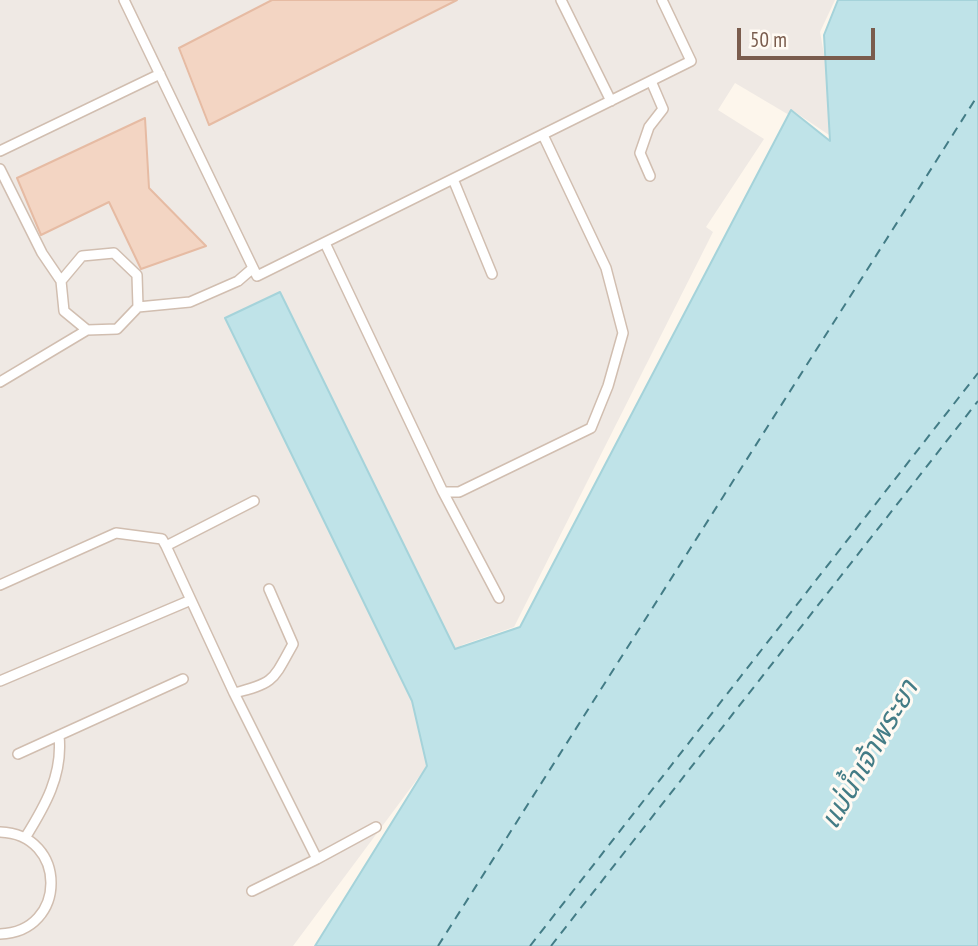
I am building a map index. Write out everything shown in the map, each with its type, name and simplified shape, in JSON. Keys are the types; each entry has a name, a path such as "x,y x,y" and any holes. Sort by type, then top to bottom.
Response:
{"lane":[{"path":"124,0 257,276 691,61 662,0"},
{"path":"561,0 611,101"},
{"path":"0,151 160,74"},
{"path":"649,176 640,153 649,127 663,109 651,81"},
{"path":"443,492 459,492 591,428 608,386 623,333 606,268 543,135"},
{"path":"0,169 42,253 61,281 64,311 87,330"},
{"path":"453,179 492,274"},
{"path":"325,243 443,492 499,597"},
{"path":"61,281 82,256 114,253 137,275 138,307"},
{"path":"0,382 87,330 117,329 138,307 190,302 238,281 253,268"},
{"path":"166,546 254,501"},
{"path":"0,585 116,533 162,539 234,693 317,859"},
{"path":"234,693 261,687 275,677 293,644 269,589"},
{"path":"0,681 191,600"},
{"path":"18,754 183,679"},
{"path":"25,838 53,788 59,761 59,736"},
{"path":"252,891 376,827"},
{"path":"0,832 25,838 37,847 46,859 51,881 50,896 39,916 18,931 0,934"}],"shaded area":[{"path":"0,0 835,0 820,32 836,120 829,135 792,110 789,115 735,83 718,110 764,139 706,227 713,232 514,627 462,645 413,704 427,766 293,946 0,946"}],"water":[{"name":"แม่น้ำเจ้าพระยา","path":"838,0 978,0 978,946 315,946 427,766 412,701 225,318 280,292 455,649 520,627 791,110 830,141 824,35"}],"building":[{"path":"272,0 457,0 209,125 179,48"},
{"path":"145,118 149,188 206,246 141,269 109,202 41,235 17,178"}],"ferry route":[{"path":"438,946 978,95"},
{"path":"530,946 978,373"},
{"path":"551,946 978,401"}]}
